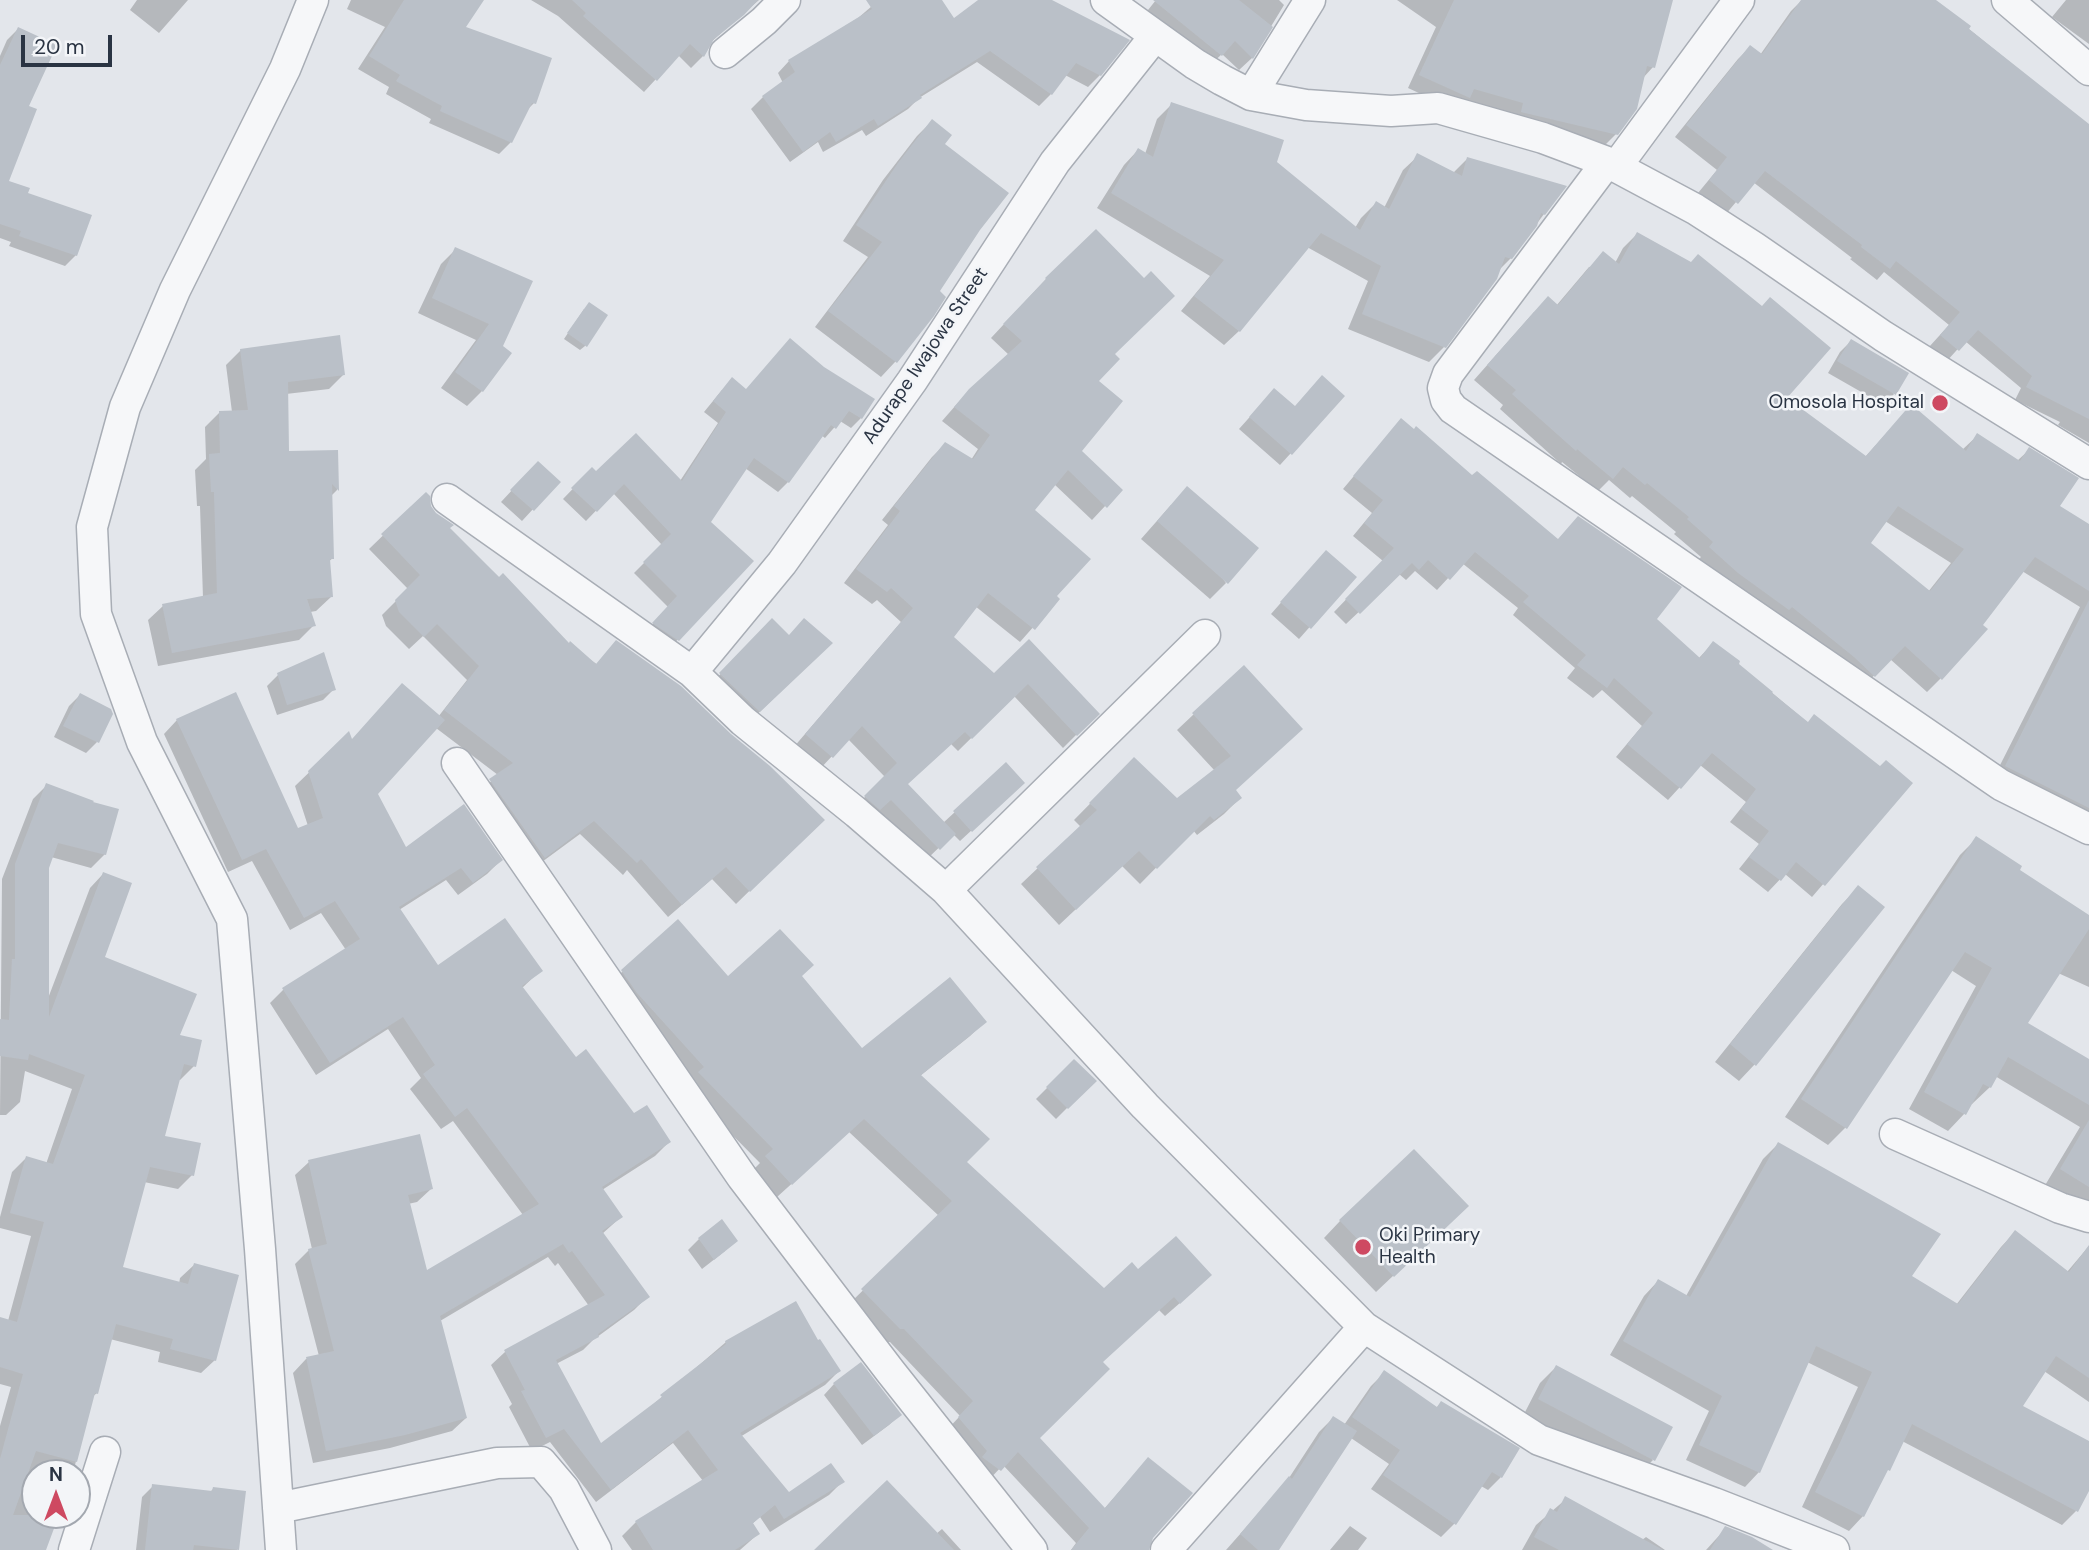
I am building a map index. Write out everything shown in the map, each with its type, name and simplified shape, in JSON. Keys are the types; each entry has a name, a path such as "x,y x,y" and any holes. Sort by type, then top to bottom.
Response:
{"street":[{"path":"281,1550 260,1249 232,919 142,742 96,614 92,527 130,395 175,290 285,69 313,0"},
{"path":"725,54 785,0"},
{"path":"1106,0 1213,75 1251,95 1306,106 1391,110 1438,108 1543,138 1612,165 1695,209 1883,336 2089,464"},
{"path":"1251,95 1310,0"},
{"path":"1739,0 1448,374 1443,388 1446,400 1453,409 2001,785 2089,829"},
{"path":"2007,0 2089,70"},
{"name":"Adurape Iwajowa Street","path":"692,672 782,563 912,381 1055,162 1155,36"},
{"path":"447,499 692,672 743,721 858,813 946,890 1144,1107 1364,1327 1539,1440 1714,1503 1834,1550"},
{"path":"946,890 1205,635"},
{"path":"457,763 742,1177 890,1371 1032,1550"},
{"path":"1895,1134 2060,1208 2089,1217"},
{"path":"1166,1550 1364,1327"},
{"path":"74,1550 105,1451"},
{"path":"278,1507 497,1463 541,1462 564,1489 596,1550"}],"building":[{"path":"404,0 484,0 466,27 552,58 536,104 532,103 512,143 440,111 442,106 396,81 400,75 369,56"},
{"path":"572,0 758,0 714,39 704,57 690,44 657,81 583,16 586,13"},
{"path":"866,0 942,0 954,18 978,0 1052,0 1130,40 1101,76 1076,63 1052,95 990,51 920,95 922,98 878,126 874,119 836,142 830,132 803,152 762,96 795,72 788,60 872,9"},
{"path":"1153,0 1239,0 1273,27 1253,59 1235,41 1222,56"},
{"path":"1454,0 1673,0 1655,68 1647,66 1637,109 1618,135 1521,112 1523,103 1474,89 1470,98 1419,75"},
{"path":"1801,0 1936,0 2089,124 2089,419 2026,387 2032,376 1978,330 1959,351 1940,335 1960,312 1896,261 1890,269 1765,171 1738,204 1709,180 1727,157 1686,125 1750,45 1762,54"},
{"path":"18,27 57,45 29,106 37,109 9,181 30,188 28,193 92,215 77,256 19,236 21,231 0,224 0,65"},
{"path":"1171,102 1284,140 1277,162 1360,230 1376,201 1389,209 1417,153 1462,176 1467,157 1567,186 1545,215 1541,213 1537,226 1512,259 1505,257 1497,279 1446,348 1362,314 1381,266 1321,233 1240,332 1194,296 1224,260 1111,193 1138,148 1153,157"},
{"path":"932,119 952,135 945,144 1009,193 980,230 940,291 946,297 934,316 897,363 828,311 882,242 856,225"},
{"path":"1096,229 1144,278 1151,271 1175,296 1115,354 1120,359 1099,381 1123,401 1082,451 1123,490 1107,508 1068,470 1035,510 1091,559 1057,596 1060,599 1035,630 988,593 954,637 994,673 1029,639 1100,714 1077,736 1028,684 972,739 965,732 908,784 956,834 940,850 891,800 880,810 864,796 897,763 862,726 833,758 805,734 913,608 891,588 887,592 856,569 900,511 894,506 945,442 973,459 990,435 954,407 969,389 1022,341 1003,324 1045,278"},
{"path":"1637,232 1691,262 1698,254 1762,306 1770,297 1831,348 1787,398 1866,456 1911,404 1966,451 1977,433 2020,461 2029,447 2079,478 2060,506 2089,524 2089,591 2035,557 1983,625 1988,629 1942,680 1905,646 1875,677 1792,607 1789,610 1738,573 1709,547 1713,542 1687,519 1689,517 1647,483 1645,485 1623,467 1613,479 1577,449 1576,451 1512,394 1516,390 1487,365 1548,296 1558,305 1603,251 1619,264","holes":["1898,506 1964,549 1930,591 1871,543"]},
{"path":"455,247 533,281 503,346 512,353 483,392 455,372 489,324 432,298"},
{"path":"589,302 608,315 587,347 567,333"},
{"path":"340,335 345,375 288,382 289,451 338,450 339,491 332,484 334,559 330,559 333,597 307,599 316,626 172,653 162,604 217,593 214,492 211,492 209,454 220,453 219,411 248,410 240,349"},
{"path":"790,338 824,367 875,399 862,419 849,411 836,429 831,425 789,483 754,458 711,522 754,561 679,641 652,623 677,596 643,562 671,534 624,484 597,512 571,488 592,467 596,471 636,433 682,481 726,412 713,401 732,377 746,389"},
{"path":"1851,339 1909,373 1896,395 1837,361"},
{"path":"1322,375 1345,396 1292,455 1249,417 1274,388 1295,406"},
{"path":"1401,418 1414,429 1416,426 1472,475 1477,471 1558,539 1578,516 1682,587 1657,619 1700,658 1713,641 1740,661 1739,664 1808,722 1814,714 1880,766 1886,760 1913,783 1825,886 1796,862 1781,881 1749,857 1769,831 1741,809 1756,789 1712,753 1681,789 1627,744 1653,713 1614,678 1607,688 1577,665 1586,655 1523,602 1529,596 1475,552 1450,580 1428,560 1419,570 1412,563 1360,614 1345,599 1394,548 1364,523 1383,500 1353,476"},
{"path":"538,461 561,482 534,511 510,490"},
{"path":"1187,486 1259,548 1228,584 1157,521"},
{"path":"426,492 436,513 454,525 450,528 499,577 503,573 569,643 570,641 596,664 616,640 681,686 825,820 750,892 726,867 682,905 641,859 637,863 594,821 545,858 489,779 513,763 444,710 479,666 437,624 424,637 399,612 395,600 420,575 381,534"},
{"path":"1326,550 1357,577 1311,629 1280,602"},
{"path":"2089,600 2089,808 2005,766"},
{"path":"772,618 789,635 804,618 833,643 760,712 719,673"},
{"path":"324,652 336,690 287,705 277,673"},
{"path":"1244,665 1303,729 1236,790 1242,798 1214,820 1210,816 1157,869 1139,851 1076,910 1036,867 1097,810 1089,803 1134,757 1177,798 1231,756 1192,713"},
{"path":"402,683 445,720 378,794 406,847 464,804 503,860 473,883 461,868 399,907 438,965 505,918 543,971 522,986 576,1057 586,1049 634,1113 647,1105 671,1142 602,1187 623,1217 602,1231 650,1297 598,1334 599,1337 556,1360 601,1443 662,1397 660,1395 726,1344 725,1341 796,1301 818,1340 820,1339 841,1371 740,1433 789,1492 831,1463 845,1482 784,1519 775,1505 753,1523 760,1534 735,1550 653,1550 635,1521 718,1470 688,1430 611,1490 564,1429 546,1438 521,1391 525,1390 504,1350 605,1295 572,1251 569,1253 563,1244 440,1316 467,1418 405,1435 326,1451 306,1357 334,1351 308,1249 327,1244 308,1160 420,1134 433,1189 408,1195 427,1270 539,1204 467,1108 455,1117 423,1074 435,1065 403,1017 330,1063 282,988 360,939 335,901 304,918 266,849 242,860 176,719 236,692 298,828 323,818 308,771 349,731 352,739"},
{"path":"80,693 111,709 113,714 99,743 63,726"},
{"path":"1006,762 1025,783 972,832 953,811"},
{"path":"46,783 93,802 119,809 106,855 58,843 49,868 49,1017 103,872 132,883 105,957 197,994 180,1035 202,1040 196,1067 184,1064 165,1136 201,1143 194,1176 150,1167 123,1267 188,1284 194,1263 239,1275 216,1361 170,1349 173,1339 116,1324 78,1459 66,1459 36,1451 33,1459 21,1459 21,1493 13,1515 21,1515 21,1529 54,1529 46,1550 0,1550 0,1459 23,1374 0,1367 0,1317 17,1322 44,1222 10,1213 26,1156 53,1164 85,1075 29,1054 28,1060 0,1056 0,1019 9,1020 12,959 15,959 15,864"},
{"path":"1976,836 2022,866 2020,870 2089,915 2089,929 2028,1023 2089,1059 2089,1105 2008,1057 1991,1088 1983,1084 1966,1115 1924,1092 1992,968 1965,952 1847,1129 1801,1099"},
{"path":"1858,885 1885,907 1756,1066 1730,1044"},
{"path":"678,919 728,976 780,929 814,965 802,976 862,1048 950,977 987,1022 921,1075 990,1139 967,1162 1104,1288 1132,1262 1138,1269 1176,1236 1212,1275 1180,1304 1174,1297 1103,1362 1110,1369 1040,1438 1105,1508 1148,1457 1193,1493 1153,1538 1149,1550 1071,1550 1089,1528 1018,1452 1001,1471 982,1457 987,1451 958,1417 973,1401 904,1329 900,1329 861,1289 952,1201 864,1119 792,1185 765,1156 773,1149 698,1072 704,1067 637,993 621,970"},
{"path":"1074,1059 1097,1081 1068,1109 1046,1087"},
{"path":"2089,1120 2089,1187 2060,1169"},
{"path":"1778,1142 1941,1234 1912,1276 1958,1304 2015,1230 2069,1272 2089,1245 2089,1378 2056,1356 2023,1406 2089,1441 2089,1491 2078,1512 1912,1424 1864,1517 1815,1492 1872,1372 1816,1346 1760,1473 1699,1445 1722,1396 1623,1341 1658,1279 1690,1297"},
{"path":"1414,1149 1469,1206 1394,1277 1339,1220"},
{"path":"722,1219 738,1241 714,1260 698,1238"},
{"path":"861,1362 902,1415 874,1436 833,1383"},
{"path":"1556,1365 1673,1427 1655,1461 1538,1399"},
{"path":"1384,1370 1437,1407 1441,1401 1520,1448 1502,1478 1492,1472 1456,1525 1383,1475 1400,1450 1352,1417"},
{"path":"1333,1416 1357,1431 1279,1550 1258,1550 1240,1534 1289,1476 1292,1479"},
{"path":"887,1480 954,1550 814,1550 846,1519"},
{"path":"152,1484 212,1491 213,1487 246,1491 239,1550 194,1545 193,1550 145,1550"},
{"path":"1565,1496 1663,1550 1559,1550 1534,1537 1550,1508 1557,1512"},
{"path":"1725,1526 1752,1537 1773,1550 1710,1550"}],"place":[{"name":"Omosola Hospital","path":"1940,403"},
{"name":"Oki Primary Health","path":"1363,1247"}]}
